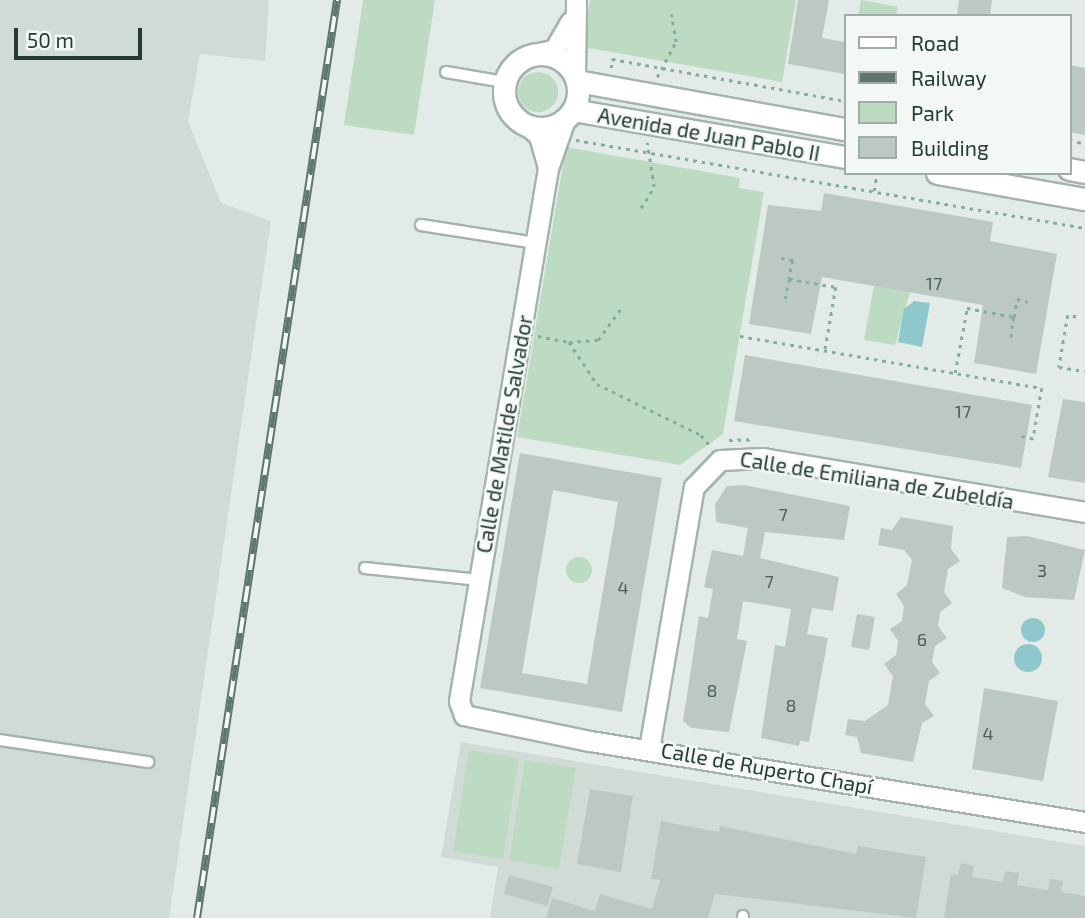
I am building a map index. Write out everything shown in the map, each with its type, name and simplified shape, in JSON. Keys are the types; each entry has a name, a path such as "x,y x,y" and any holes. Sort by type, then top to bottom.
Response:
{"street":[{"path":"576,4 576,78 566,122 548,127 528,126 506,104 504,82 516,63 562,42 576,4"},
{"path":"538,53 560,58 576,78"},
{"name":"Avenida de Juan Pablo II","path":"576,78 646,94 844,129"},
{"name":"Avenida de Juan Pablo II","path":"566,122 640,122 844,158"},
{"name":"Calle de Matilde Salvador","path":"460,701 548,168 566,122"},
{"name":"Calle de Matilde Salvador","path":"528,126 544,146 548,168"},
{"path":"948,175 1085,199"},
{"name":"Calle de Emiliana de Zubeldía","path":"649,749 694,487 712,453 763,458 1085,512"},
{"name":"Calle de Ruperto Chapí","path":"460,701 464,715 477,722 1085,822"}],"lane":[{"path":"446,72 504,82"},
{"path":"421,225 536,243"},
{"path":"365,568 479,580"},
{"path":"0,740 148,762"}],"path":[{"path":"646,94 676,42 671,14"},
{"path":"612,59 844,101"},
{"path":"566,122 874,191 1085,228"},
{"path":"640,122 655,174 641,208"},
{"path":"874,191 877,175"},
{"path":"781,258 793,260 785,299"},
{"path":"789,279 836,287 825,351"},
{"path":"1011,338 1017,299 1028,302"},
{"path":"521,333 569,342 598,340 621,308"},
{"path":"955,373 967,309 1014,317"},
{"path":"1076,317 1068,315 1059,367 1085,371"},
{"path":"740,336 1042,388 1033,439 1018,436"},
{"path":"569,342 597,384 701,435 712,453 735,439 762,441"}],"shaded area":[{"path":"0,0 269,0 265,61 200,54 188,121 221,203 271,221 169,918 0,918"},
{"path":"461,742 1085,846 1085,918 490,918 498,867 441,857"}],"green space":[{"path":"363,0 435,0 414,135 344,125"},
{"path":"590,0 796,0 782,82 582,47"},
{"path":"861,0 898,7 896,14 858,14"},
{"path":"538,72 546,73 552,78 557,84 557,100 552,106 546,111 538,112 530,111 524,106 519,100 518,92 519,84 524,78 530,73"},
{"path":"566,147 740,178 739,188 764,192 723,434 680,465 517,437"},
{"path":"874,286 910,292 895,345 864,340"},
{"path":"579,557 588,561 592,570 588,579 579,583 570,579 566,570 570,561"},
{"path":"469,750 519,758 503,859 453,851"},
{"path":"525,760 576,768 559,869 509,860"}],"water":[{"path":"914,301 930,303 922,347 898,342 904,309"},
{"path":"1033,618 1042,621 1045,630 1042,639 1033,642 1024,639 1021,630 1024,621"},
{"path":"1028,644 1038,648 1042,658 1038,668 1028,672 1018,668 1014,658 1018,648"}],"building":[{"path":"798,0 829,0 822,38 844,42 844,74 788,64"},
{"path":"959,0 992,0 990,14 957,14"},
{"path":"1071,65 1085,68 1085,135 1071,132"},
{"path":"824,193 993,222 990,241 1057,254 1036,374 974,363 983,305 874,286 822,277 811,334 749,324 768,205 821,211"},
{"path":"745,355 1032,405 1021,468 734,421"},
{"path":"1063,399 1085,402 1085,483 1048,477"},
{"path":"520,453 662,478 622,712 480,688","holes":["553,490 618,502 587,684 522,673"]},
{"path":"744,485 850,506 844,540 765,532 760,558 839,577 833,611 812,608 807,634 828,638 809,742 800,741 799,746 761,738 775,645 785,647 791,609 743,601 737,639 747,641 729,732 691,728 683,721 699,616 708,618 713,589 704,587 712,550 743,556 748,528 716,522 715,504 727,486"},
{"path":"901,517 953,526 951,549 960,561 948,569 944,592 952,603 940,612 938,626 947,638 935,646 932,662 940,673 929,681 925,704 934,716 922,723 913,762 861,753 857,737 845,735 848,719 865,721 888,705 893,676 884,664 896,655 898,641 890,629 902,621 904,606 896,594 907,585 912,560 904,550 878,545 881,528 892,530"},
{"path":"1027,536 1085,550 1074,600 1025,597 1002,588 1007,537"},
{"path":"857,614 875,617 869,650 851,647"},
{"path":"984,688 1058,701 1043,781 972,769"},
{"path":"590,789 633,796 621,872 577,864"},
{"path":"661,821 719,832 720,826 856,854 858,846 926,857 916,918 715,894 708,918 546,918 552,898 595,911 600,894 652,909 660,880 651,879"},
{"path":"961,863 974,866 972,877 1003,882 1005,871 1019,873 1017,885 1048,890 1050,879 1063,881 1061,892 1085,896 1085,918 944,918 951,874 958,875"},
{"path":"509,875 553,887 547,906 504,894"}],"railway":[{"path":"197,918 337,0"}]}
